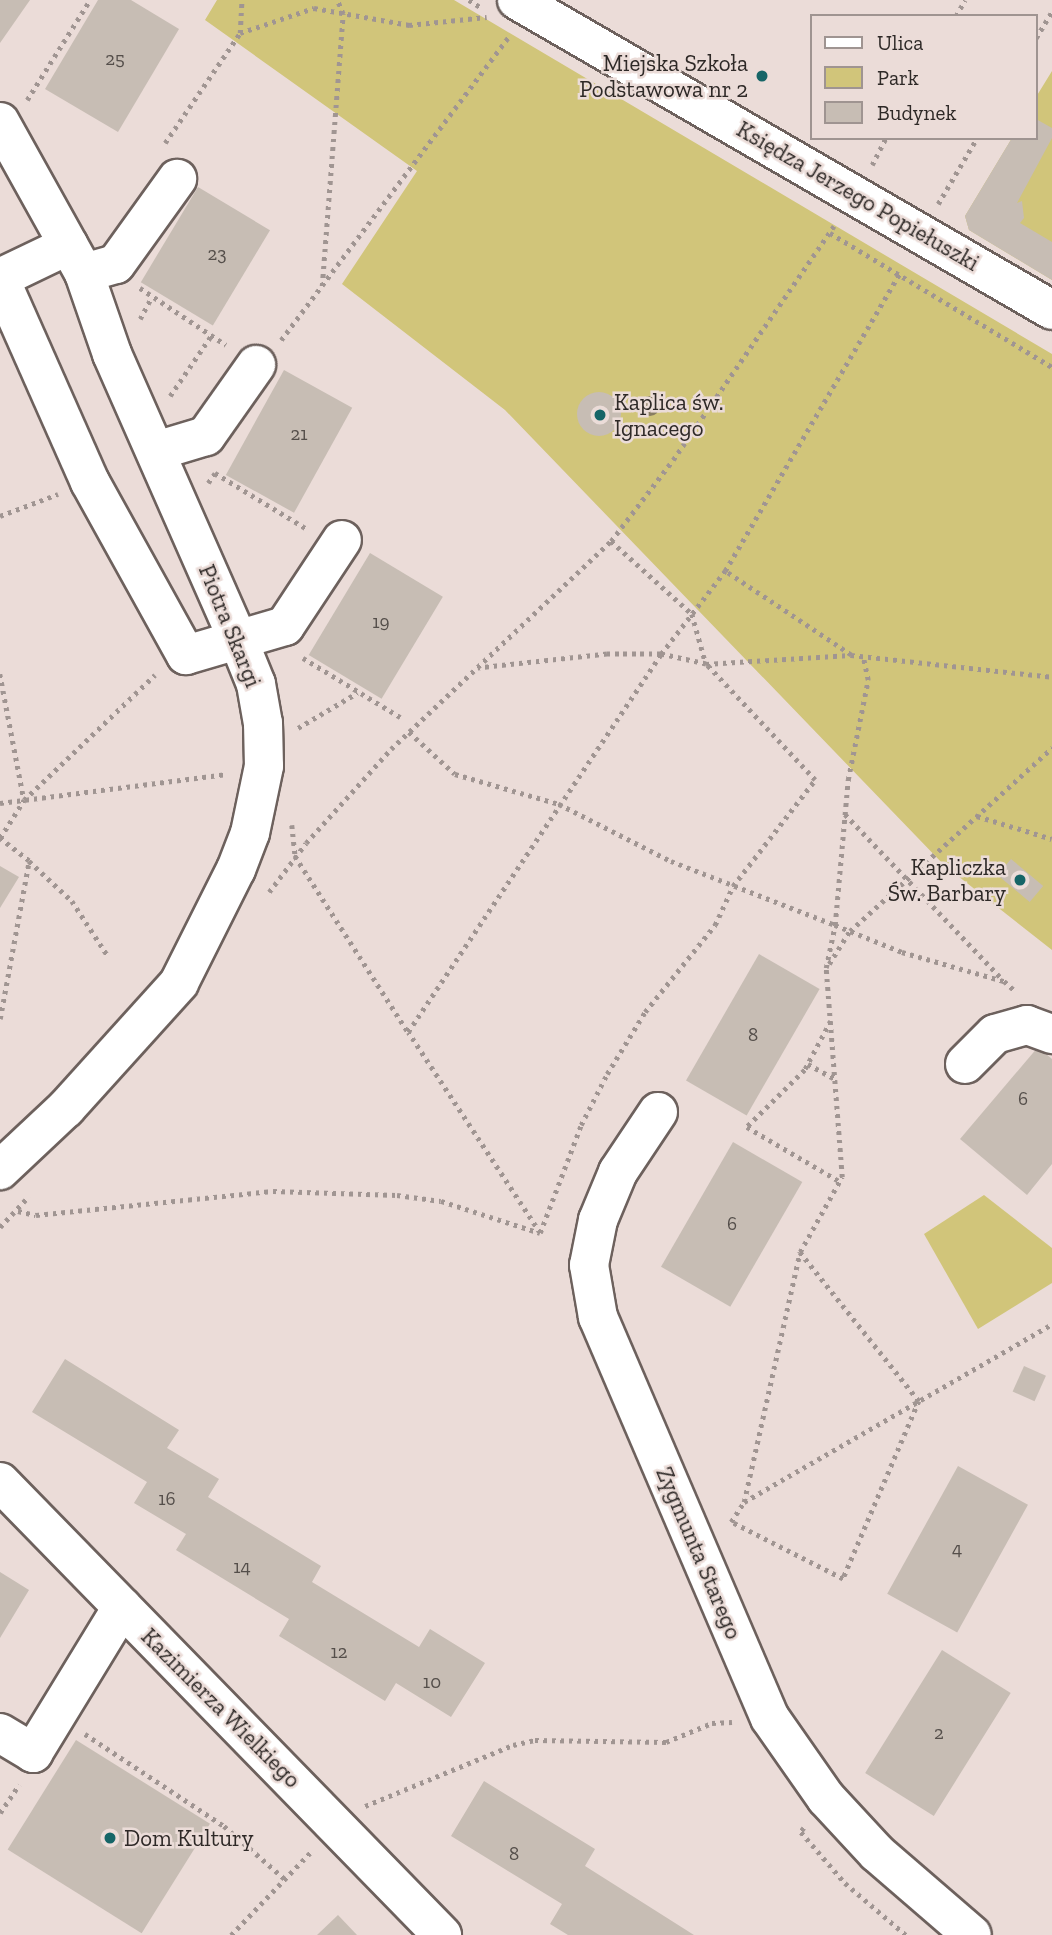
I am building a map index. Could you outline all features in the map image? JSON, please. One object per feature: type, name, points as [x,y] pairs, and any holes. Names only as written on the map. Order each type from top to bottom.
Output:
[{"type":"street","name":"Księdza Jerzego Popiełuszki","points":[[527,13],[924,232],[1052,310]]},
{"type":"street","name":"Piotra Skargi","points":[[10,116],[77,259],[112,354],[256,684],[263,723],[264,766],[250,833],[236,869],[179,983],[13,1164]]},
{"type":"street","points":[[169,164],[116,264],[77,259],[0,279],[90,482],[186,655],[239,642],[285,626],[340,544]]},
{"type":"street","points":[[156,451],[206,436],[257,365]]},
{"type":"street","points":[[965,1064],[995,1034],[1027,1025],[1052,1034]]},
{"type":"street","name":"Zygmunta Starego","points":[[658,1112],[618,1172],[598,1220],[589,1265],[598,1318],[770,1718],[843,1816],[877,1853],[972,1935]]},
{"type":"street","name":"Kazimierza Wielkiego","points":[[0,1482],[442,1935]]},
{"type":"street","points":[[0,1733],[33,1753],[122,1607]]},
{"type":"path","points":[[10,116],[90,0]]},
{"type":"path","points":[[169,164],[240,33],[242,0]]},
{"type":"path","points":[[322,287],[343,14],[337,0]]},
{"type":"path","points":[[240,33],[314,8],[409,25],[527,13]]},
{"type":"path","points":[[1038,35],[1052,11]]},
{"type":"path","points":[[135,284],[257,365],[322,287],[527,13]]},
{"type":"path","points":[[924,232],[975,140]]},
{"type":"path","points":[[262,902],[295,856],[410,732],[611,541],[673,460],[855,194]]},
{"type":"path","points":[[830,233],[1052,367]]},
{"type":"path","points":[[408,1032],[661,654],[725,570],[899,274]]},
{"type":"path","points":[[162,408],[211,336]]},
{"type":"path","points":[[202,493],[215,473],[340,544]]},
{"type":"path","points":[[540,1233],[581,1125],[607,1074],[645,1012],[715,925],[733,886],[815,780],[706,664],[692,614],[611,541]]},
{"type":"path","points":[[725,570],[851,654]]},
{"type":"path","points":[[285,626],[305,663],[400,717]]},
{"type":"path","points":[[478,668],[607,654],[661,654],[706,664],[851,654],[1052,677]]},
{"type":"path","points":[[108,956],[72,901],[0,838],[24,800],[150,678],[186,655]]},
{"type":"path","points":[[863,657],[868,680],[854,734],[835,925],[826,968],[836,1080],[839,1181],[800,1252],[744,1502],[731,1522],[843,1579],[919,1401]]},
{"type":"path","points":[[0,674],[24,800]]},
{"type":"path","points":[[289,734],[357,693]]},
{"type":"path","points":[[410,732],[455,775],[559,804],[671,861],[733,886],[902,952],[1004,981]]},
{"type":"path","points":[[826,968],[849,931],[1052,748]]},
{"type":"path","points":[[0,803],[264,766]]},
{"type":"path","points":[[845,814],[1023,998]]},
{"type":"path","points":[[977,816],[1052,839]]},
{"type":"path","points":[[295,856],[540,1233]]},
{"type":"path","points":[[0,1019],[29,861]]},
{"type":"path","points":[[831,1020],[808,1064],[747,1127],[839,1181]]},
{"type":"path","points":[[808,1064],[836,1080]]},
{"type":"path","points":[[13,1164],[18,1211]]},
{"type":"path","points":[[0,1227],[18,1211],[69,1212],[273,1191],[397,1195],[441,1201],[540,1233]]},
{"type":"path","points":[[800,1252],[919,1401]]},
{"type":"path","points":[[744,1502],[1052,1324]]},
{"type":"path","points":[[535,1741],[666,1742],[712,1723]]},
{"type":"path","points":[[76,1728],[224,1826],[285,1878]]},
{"type":"path","points":[[0,1813],[23,1780]]},
{"type":"green space","points":[[217,0],[454,0],[1052,354],[1052,950],[944,865],[505,410],[342,284],[417,171],[205,20]]},
{"type":"green space","points":[[1052,71],[1052,280],[969,230],[965,216],[1011,140],[1038,140],[1038,94]]},
{"type":"green space","points":[[984,1195],[1052,1248],[1052,1283],[978,1329],[924,1234]]},
{"type":"building","points":[[0,0],[30,0],[0,43]]},
{"type":"building","points":[[98,0],[131,0],[179,29],[118,132],[45,89]]},
{"type":"building","points":[[1038,120],[1052,128],[1052,138],[1017,203],[1022,201],[1024,218],[1020,223],[1052,242],[1052,280],[969,230],[965,216],[1011,140],[1038,140]]},
{"type":"building","points":[[198,187],[270,230],[213,325],[141,282]]},
{"type":"building","points":[[284,370],[352,408],[294,513],[226,475]]},
{"type":"building","name":"Kaplica św. Ignacego","points":[[599,392],[608,393],[615,398],[620,405],[620,423],[615,430],[608,435],[599,436],[590,435],[583,430],[578,423],[577,414],[578,405],[583,398],[590,393]]},
{"type":"building","points":[[370,553],[443,597],[382,699],[309,655]]},
{"type":"building","name":"Kapliczka Św. Barbary","points":[[1011,859],[1043,886],[1030,902],[998,875]]},
{"type":"building","points":[[0,866],[19,877],[0,908]]},
{"type":"building","points":[[759,954],[820,989],[747,1115],[686,1080]]},
{"type":"building","points":[[1038,1047],[1052,1059],[1052,1164],[1027,1195],[960,1139]]},
{"type":"building","points":[[733,1142],[802,1182],[730,1307],[661,1267]]},
{"type":"building","points":[[65,1359],[179,1430],[167,1448],[219,1479],[208,1497],[321,1566],[312,1582],[419,1647],[430,1629],[485,1663],[451,1717],[396,1683],[385,1701],[279,1636],[289,1619],[176,1550],[186,1534],[134,1503],[147,1482],[32,1412]]},
{"type":"building","points":[[1024,1366],[1046,1376],[1035,1401],[1013,1392]]},
{"type":"building","points":[[958,1466],[1028,1505],[957,1632],[887,1594]]},
{"type":"building","points":[[0,1572],[29,1590],[0,1638]]},
{"type":"building","points":[[942,1650],[1011,1693],[934,1816],[865,1773]]},
{"type":"building","name":"Dom Kultury","points":[[76,1740],[210,1824],[142,1933],[8,1849]]},
{"type":"building","points":[[484,1781],[595,1849],[585,1866],[694,1935],[568,1935],[550,1924],[562,1904],[451,1836]]},
{"type":"building","points":[[338,1915],[357,1935],[317,1935]]},
{"type":"place","name":"Miejska Szkoła Podstawowa nr 2","points":[[762,76]]},
{"type":"place","name":"Kaplica św. Ignacego","points":[[600,415]]},
{"type":"place","name":"Kapliczka Św. Barbary","points":[[1020,880]]},
{"type":"place","name":"Dom Kultury","points":[[110,1838]]}]
